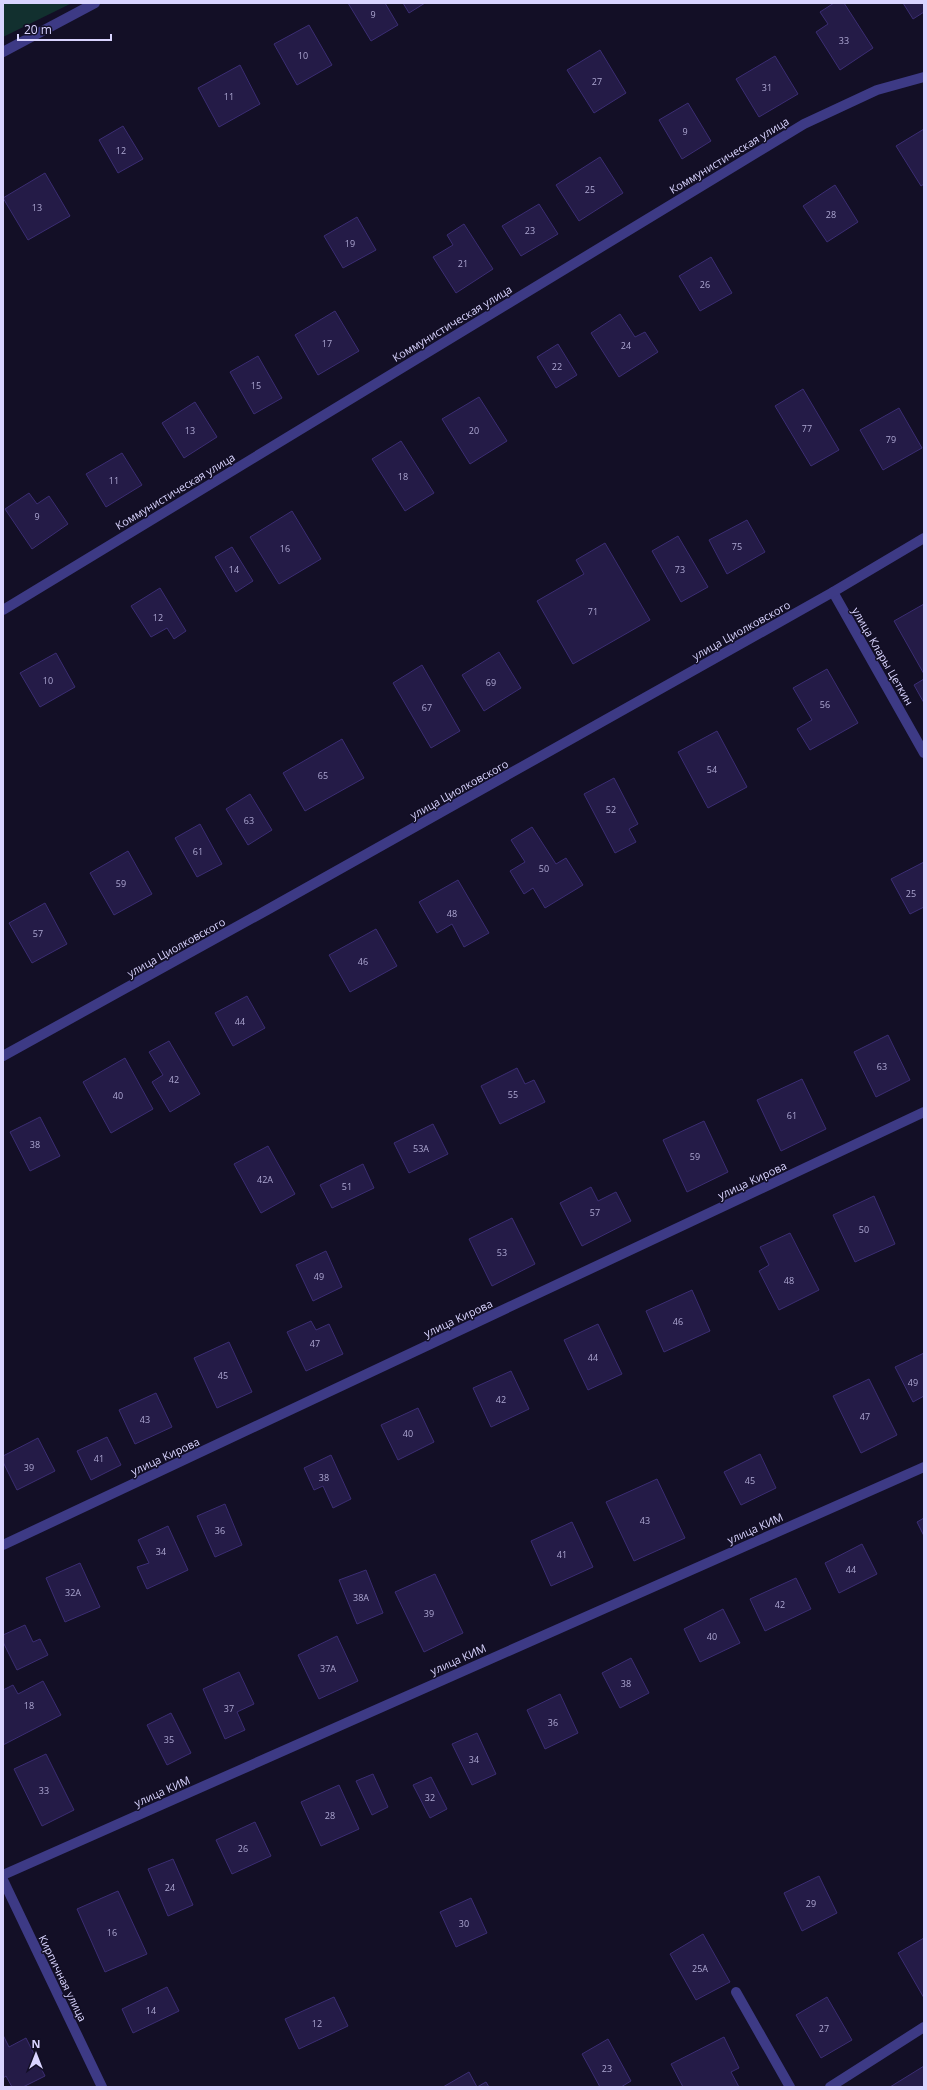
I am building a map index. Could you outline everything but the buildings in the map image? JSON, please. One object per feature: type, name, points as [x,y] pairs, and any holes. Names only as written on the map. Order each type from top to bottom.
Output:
[{"type":"street","points":[[3,52],[95,3]]},
{"type":"street","name":"Коммунистическая улица","points":[[3,610],[804,124],[877,90],[924,77]]},
{"type":"street","name":"улица Циолковского","points":[[3,1056],[267,910],[833,592],[924,538]]},
{"type":"street","name":"улица Клары Цеткин","points":[[833,592],[924,753]]},
{"type":"street","name":"улица Кирова","points":[[3,1545],[924,1112]]},
{"type":"street","name":"улица КИМ","points":[[3,1875],[924,1466]]},
{"type":"street","name":"Кирпичная улица","points":[[3,1880],[102,2087]]},
{"type":"street","points":[[736,1992],[790,2087]]},
{"type":"street","points":[[830,2087],[924,2027]]},
{"type":"green space","points":[[3,3],[72,3],[3,37]]}]
